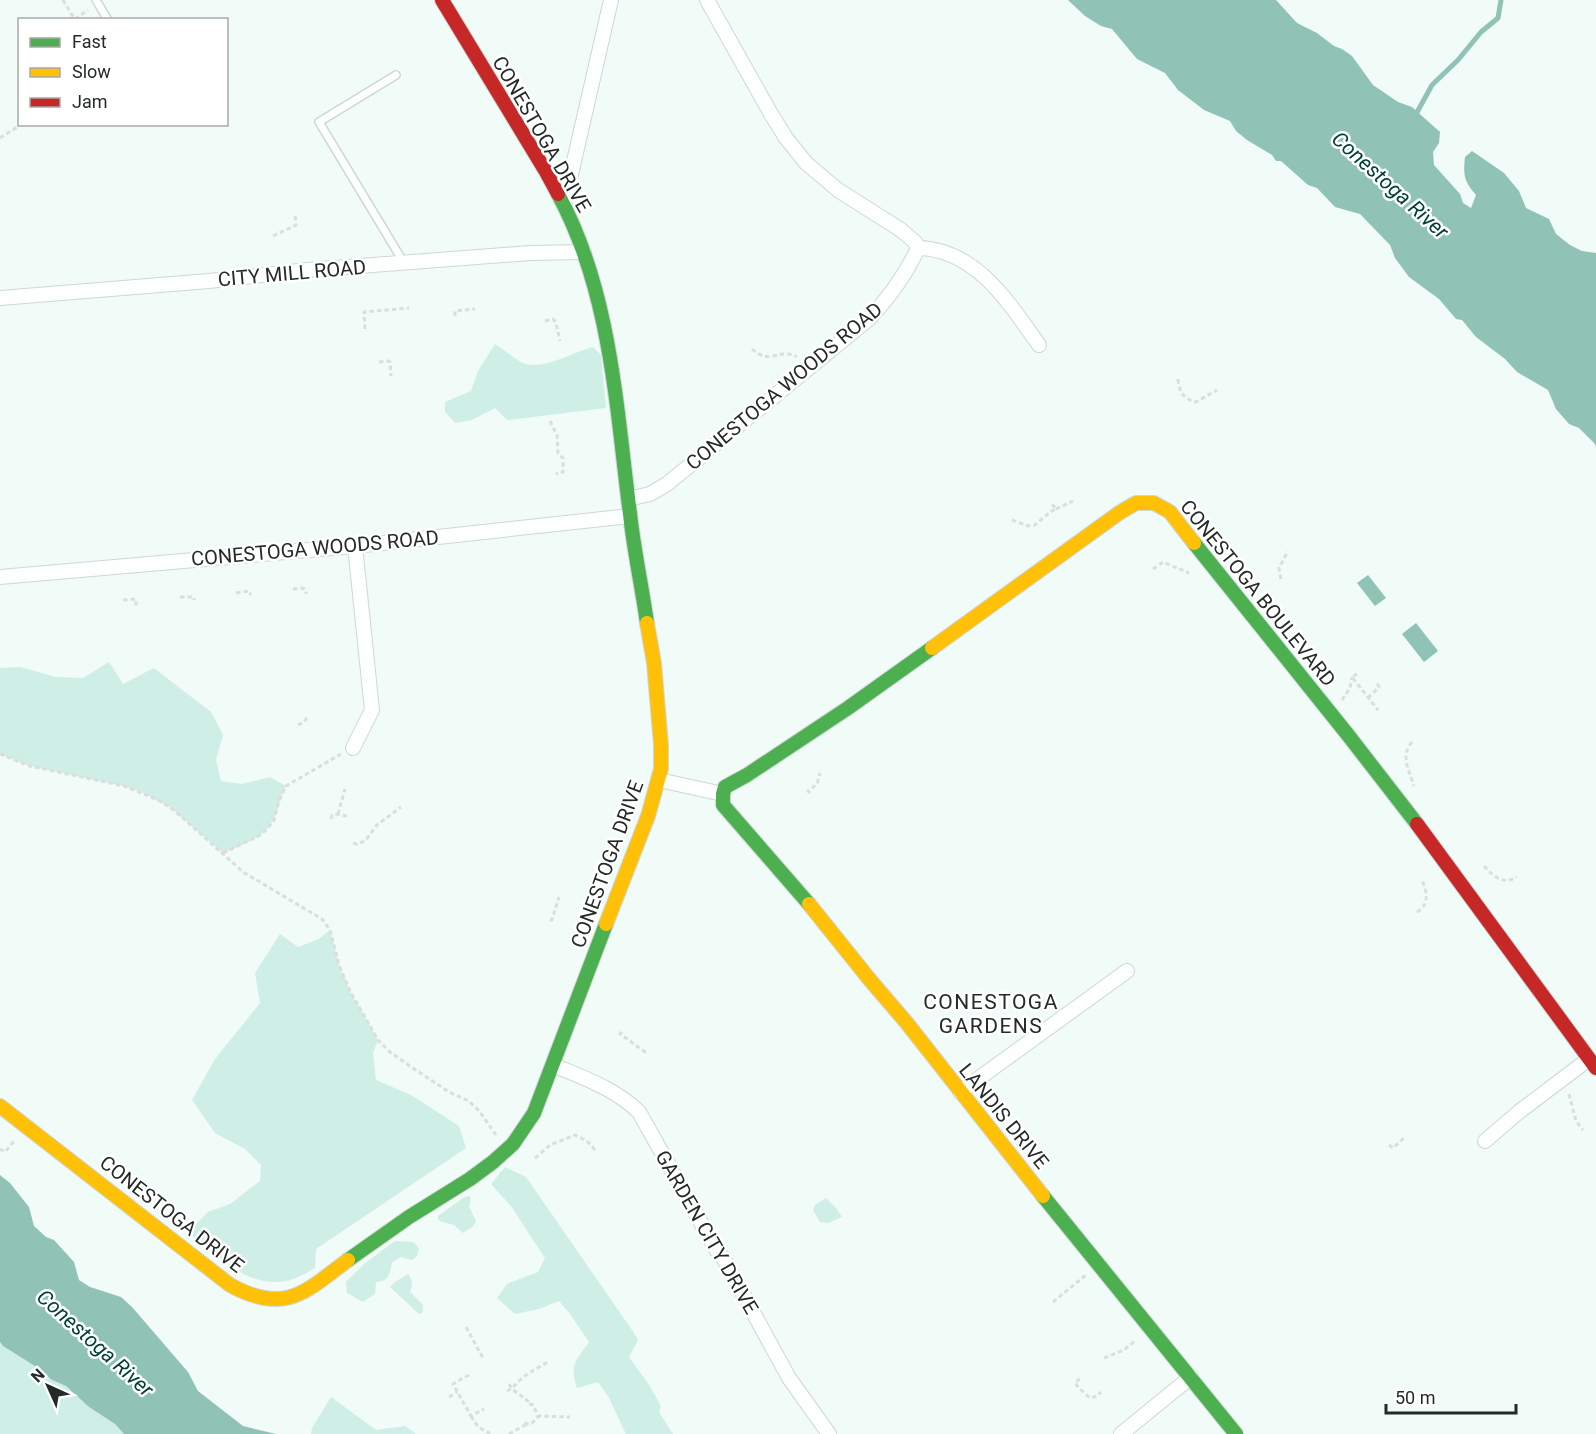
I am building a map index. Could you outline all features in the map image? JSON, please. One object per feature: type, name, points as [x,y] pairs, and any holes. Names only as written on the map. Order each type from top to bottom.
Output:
[{"type":"street","name":"CONESTOGA DRIVE","points":[[0,1106],[230,1285],[247,1295],[271,1300],[294,1296],[312,1286],[408,1218],[488,1167],[524,1131],[534,1113],[648,816],[659,780],[661,745],[654,663],[630,516],[609,348],[584,252],[564,205],[545,170],[442,0]]},
{"type":"street","points":[[564,205],[611,0]]},
{"type":"street","points":[[707,0],[771,114],[806,163],[838,190],[901,230],[915,242],[918,248],[945,252],[962,260],[982,274],[1008,302],[1039,345]]},
{"type":"street","name":"CONESTOGA WOODS ROAD","points":[[628,498],[650,495],[658,491],[870,318],[885,302],[908,270],[918,248]]},
{"type":"street","name":"CITY MILL ROAD","points":[[0,298],[404,262],[531,253],[584,252]]},
{"type":"street","name":"CONESTOGA BOULEVARD","points":[[723,794],[725,787],[848,708],[1119,513],[1136,503],[1154,503],[1170,512],[1329,711],[1413,819],[1593,1064]]},
{"type":"street","name":"CONESTOGA WOODS ROAD","points":[[0,577],[355,546],[630,516]]},
{"type":"street","points":[[353,748],[372,710],[355,546]]},
{"type":"street","points":[[659,780],[723,794]]},
{"type":"street","name":"LANDIS DRIVE","points":[[723,794],[723,805],[906,1022],[1236,1434]]},
{"type":"street","points":[[960,1092],[1127,971]]},
{"type":"street","points":[[1485,1141],[1560,1082],[1593,1064]]},
{"type":"street","name":"GARDEN CITY DRIVE","points":[[553,1065],[612,1090],[639,1112],[789,1377],[830,1434]]},
{"type":"street","points":[[1121,1434],[1191,1377]]},
{"type":"lane","points":[[97,2],[107,18]]},
{"type":"lane","points":[[396,75],[320,122],[404,262]]},
{"type":"path","points":[[63,0],[74,18]]},
{"type":"path","points":[[76,18],[97,2]]},
{"type":"path","points":[[0,138],[19,126]]},
{"type":"path","points":[[273,236],[296,225],[295,214]]},
{"type":"path","points":[[365,328],[364,312],[409,308]]},
{"type":"path","points":[[455,316],[455,311],[475,309]]},
{"type":"path","points":[[545,321],[553,319],[560,340]]},
{"type":"path","points":[[752,349],[758,355],[765,357],[793,354],[810,366]]},
{"type":"path","points":[[379,362],[390,362],[391,376]]},
{"type":"path","points":[[1178,379],[1179,391],[1189,400],[1196,402],[1217,390]]},
{"type":"path","points":[[550,421],[557,435],[558,453],[563,458],[563,472],[556,474]]},
{"type":"path","points":[[1012,520],[1028,526],[1035,525],[1050,512],[1073,501]]},
{"type":"path","points":[[1051,503],[1056,509]]},
{"type":"path","points":[[1281,579],[1279,567],[1288,551]]},
{"type":"path","points":[[1153,570],[1163,562],[1189,573]]},
{"type":"path","points":[[294,589],[303,588],[306,594]]},
{"type":"path","points":[[236,593],[249,591],[250,595]]},
{"type":"path","points":[[180,597],[191,596],[194,600]]},
{"type":"path","points":[[123,600],[136,599],[136,608]]},
{"type":"path","points":[[1329,711],[1341,702],[1350,688],[1352,677],[1357,674]]},
{"type":"path","points":[[1352,677],[1378,710]]},
{"type":"path","points":[[1368,698],[1378,690],[1377,683]]},
{"type":"path","points":[[298,725],[308,716]]},
{"type":"path","points":[[1412,742],[1405,755],[1414,786]]},
{"type":"path","points":[[223,853],[259,836],[268,828],[274,820],[286,786],[353,748]]},
{"type":"path","points":[[0,754],[30,766],[124,786],[141,792],[171,808],[243,872],[322,919],[330,930],[339,965],[350,991],[378,1040],[407,1064],[449,1092],[469,1101],[493,1130],[505,1152]]},
{"type":"path","points":[[810,793],[808,791],[817,784],[820,774]]},
{"type":"path","points":[[338,814],[345,789]]},
{"type":"path","points":[[353,843],[357,844],[365,840],[377,825],[387,820],[401,807]]},
{"type":"path","points":[[330,819],[333,815],[338,814],[350,817]]},
{"type":"path","points":[[1484,866],[1495,878],[1503,881],[1517,877]]},
{"type":"path","points":[[1417,912],[1427,902],[1422,880]]},
{"type":"path","points":[[550,920],[552,920],[559,897]]},
{"type":"path","points":[[622,1032],[620,1034],[648,1054]]},
{"type":"path","points":[[1560,1082],[1569,1092],[1576,1121],[1583,1130]]},
{"type":"path","points":[[535,1158],[550,1145],[575,1135],[593,1147],[595,1152]]},
{"type":"path","points":[[1389,1144],[1393,1148],[1405,1137]]},
{"type":"path","points":[[0,1149],[5,1152]]},
{"type":"path","points":[[1053,1302],[1099,1264]]},
{"type":"path","points":[[466,1327],[484,1360]]},
{"type":"path","points":[[1104,1358],[1124,1350],[1150,1328]]},
{"type":"path","points":[[507,1391],[548,1362]]},
{"type":"path","points":[[469,1375],[453,1383],[474,1423],[481,1430],[492,1434]]},
{"type":"path","points":[[1080,1379],[1075,1382],[1090,1398],[1101,1392]]},
{"type":"path","points":[[509,1384],[539,1416]]},
{"type":"path","points":[[449,1397],[457,1392]]},
{"type":"path","points":[[471,1416],[484,1409]]},
{"type":"path","points":[[539,1416],[570,1417]]},
{"type":"path","points":[[509,1434],[526,1423],[531,1424],[539,1416]]},
{"type":"shaded area","points":[[495,344],[520,362],[531,365],[549,363],[593,347],[601,355],[606,408],[507,420],[495,408],[472,420],[455,423],[445,412],[445,402],[471,391],[478,371]]},
{"type":"shaded area","points":[[109,662],[123,684],[154,668],[211,712],[223,735],[216,760],[221,781],[242,784],[270,777],[286,786],[274,818],[265,831],[252,840],[223,853],[171,808],[141,792],[124,786],[30,766],[0,754],[0,668],[20,667],[56,677],[83,678]]},
{"type":"shaded area","points":[[330,930],[339,965],[350,991],[378,1040],[373,1053],[376,1080],[411,1095],[459,1126],[466,1148],[316,1249],[315,1268],[290,1280],[275,1282],[261,1280],[234,1269],[188,1232],[208,1212],[230,1204],[260,1181],[261,1165],[245,1149],[215,1133],[192,1100],[215,1059],[260,1003],[255,973],[280,934],[298,947],[319,939]]},
{"type":"shaded area","points":[[505,1167],[526,1177],[632,1330],[638,1340],[629,1357],[661,1406],[659,1412],[673,1434],[626,1434],[608,1396],[598,1382],[577,1388],[575,1363],[589,1342],[559,1301],[539,1309],[515,1314],[497,1298],[507,1284],[538,1272],[545,1258],[511,1206],[491,1184]]},
{"type":"shaded area","points":[[468,1196],[471,1197],[469,1206],[476,1221],[471,1228],[463,1233],[454,1225],[438,1219],[438,1216]]},
{"type":"shaded area","points":[[826,1198],[842,1217],[828,1223],[820,1222],[813,1210],[815,1205]]},
{"type":"shaded area","points":[[395,1241],[414,1242],[419,1249],[417,1256],[412,1260],[401,1257],[392,1262],[388,1276],[376,1282],[375,1294],[363,1302],[347,1293],[346,1282],[364,1264]]},
{"type":"shaded area","points":[[408,1274],[412,1283],[410,1292],[423,1305],[423,1312],[419,1314],[390,1287]]},
{"type":"shaded area","points":[[0,1342],[52,1380],[66,1386],[89,1407],[115,1424],[124,1434],[0,1434]]},
{"type":"shaded area","points":[[331,1397],[376,1430],[405,1426],[416,1434],[311,1434],[312,1428]]},
{"type":"water","name":"Conestoga River","points":[[1068,0],[1276,0],[1297,23],[1352,56],[1373,85],[1398,102],[1412,107],[1440,132],[1439,143],[1433,152],[1434,165],[1460,194],[1463,203],[1471,208],[1476,195],[1464,174],[1465,157],[1472,151],[1504,173],[1519,191],[1526,208],[1549,219],[1556,234],[1570,245],[1582,251],[1596,253],[1596,448],[1595,444],[1579,428],[1569,424],[1556,409],[1548,390],[1517,372],[1505,359],[1476,337],[1462,320],[1456,319],[1439,299],[1409,277],[1395,258],[1390,245],[1360,214],[1335,207],[1317,188],[1308,185],[1281,161],[1276,161],[1272,155],[1236,131],[1230,121],[1204,110],[1178,90],[1165,73],[1137,59],[1112,29],[1101,26],[1085,16]]},
{"type":"water","points":[[1368,575],[1386,598],[1375,606],[1357,583]]},
{"type":"water","points":[[1416,623],[1438,651],[1424,662],[1402,634]]},
{"type":"water","name":"Conestoga River","points":[[0,1175],[10,1183],[29,1207],[34,1226],[46,1237],[54,1240],[74,1262],[79,1280],[90,1287],[121,1297],[132,1307],[188,1372],[198,1391],[243,1426],[276,1434],[124,1434],[115,1424],[89,1407],[66,1386],[52,1380],[38,1368],[3,1346],[0,1342]]},
{"type":"waterway","points":[[1415,116],[1432,85],[1458,60],[1481,32],[1498,18],[1501,0]]},
{"type":"traffic: fast","points":[[558,194],[576,231],[590,270],[609,350],[647,623]]},
{"type":"traffic: fast","points":[[1194,543],[1417,824]]},
{"type":"traffic: fast","points":[[809,904],[723,805],[725,787],[848,708],[932,648]]},
{"type":"traffic: fast","points":[[348,1260],[409,1217],[470,1179],[513,1144],[534,1113],[606,924]]},
{"type":"traffic: fast","points":[[1043,1196],[1236,1434]]},
{"type":"traffic: slow","points":[[932,648],[1136,503],[1154,503],[1170,512],[1194,543]]},
{"type":"traffic: slow","points":[[606,924],[648,816],[661,769],[654,663],[647,623]]},
{"type":"traffic: slow","points":[[809,904],[906,1022],[1043,1196]]},
{"type":"traffic: slow","points":[[0,1106],[230,1285],[249,1294],[280,1299],[293,1296],[319,1282],[348,1260]]},
{"type":"traffic: jam","points":[[442,0],[558,194]]},
{"type":"traffic: jam","points":[[1417,824],[1596,1068]]},
{"type":"district","name":"CONESTOGA GARDENS","points":[[991,1014]]}]
